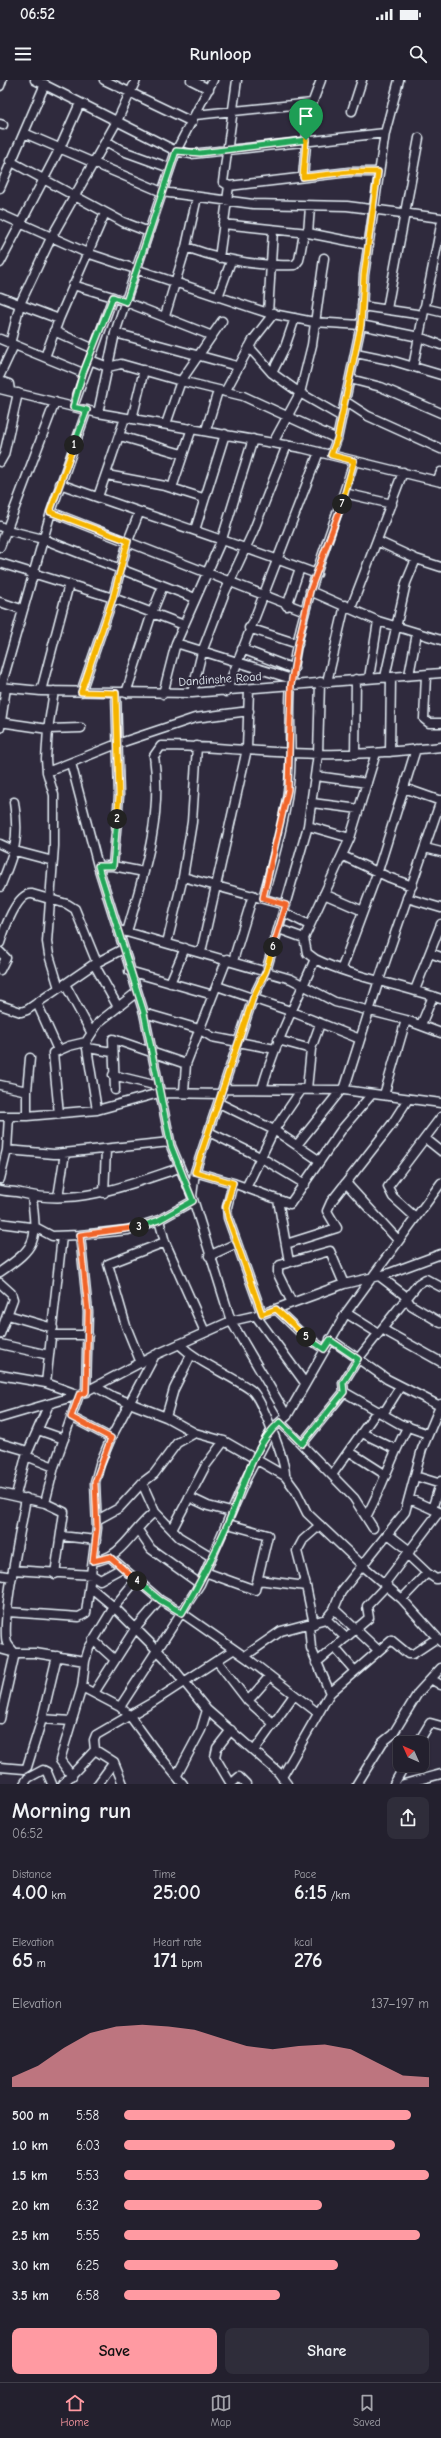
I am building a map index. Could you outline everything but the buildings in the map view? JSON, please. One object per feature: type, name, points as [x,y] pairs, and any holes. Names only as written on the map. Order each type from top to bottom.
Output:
[{"type":"street","points":[[0,86],[2,80]]},
{"type":"street","points":[[104,80],[129,92],[193,118],[232,111],[312,103]]},
{"type":"street","points":[[0,375],[12,344],[20,304],[51,238],[93,162],[106,142],[136,80]]},
{"type":"street","points":[[191,80],[209,89]]},
{"type":"street","points":[[98,413],[116,333],[170,168],[176,151],[213,80]]},
{"type":"street","points":[[237,80],[223,182],[229,186],[349,172],[378,172]]},
{"type":"street","points":[[303,177],[306,140],[312,103],[321,80]]},
{"type":"street","points":[[352,111],[362,80]]},
{"type":"street","points":[[331,455],[337,439],[356,353],[361,325],[378,172],[385,133],[399,80]]},
{"type":"street","points":[[0,188],[10,161],[24,133],[40,82],[176,151],[200,153],[228,148],[385,133]]},
{"type":"street","points":[[0,263],[60,148],[80,103]]},
{"type":"street","points":[[24,133],[162,192],[196,198],[227,201],[310,207],[373,209],[406,212],[441,218]]},
{"type":"street","points":[[387,309],[420,138]]},
{"type":"street","points":[[106,142],[123,151],[170,168]]},
{"type":"street","points":[[10,161],[75,194],[105,213],[149,232]]},
{"type":"street","points":[[219,258],[229,186]]},
{"type":"street","points":[[165,316],[186,247],[196,198]]},
{"type":"street","points":[[186,247],[219,258],[253,265],[296,264],[306,233],[310,207]]},
{"type":"street","points":[[45,357],[73,285],[105,213]]},
{"type":"street","points":[[0,214],[20,225],[87,254],[175,284],[271,313],[314,322],[361,325],[419,337],[441,345]]},
{"type":"street","points":[[223,224],[306,233],[369,245]]},
{"type":"street","points":[[413,367],[441,225]]},
{"type":"street","points":[[206,430],[221,391],[271,313],[273,230]]},
{"type":"street","points":[[273,443],[290,415],[300,393],[310,358],[324,258]]},
{"type":"street","points":[[218,297],[231,261]]},
{"type":"street","points":[[73,285],[113,297],[165,316],[210,335]]},
{"type":"street","points":[[0,297],[59,319]]},
{"type":"street","points":[[73,407],[83,373],[90,360],[113,297]]},
{"type":"street","points":[[362,306],[441,312]]},
{"type":"street","points":[[272,373],[285,347],[295,318]]},
{"type":"street","points":[[166,424],[181,381],[210,335],[222,321]]},
{"type":"street","points":[[54,331],[94,349]]},
{"type":"street","points":[[116,333],[196,357],[237,366]]},
{"type":"street","points":[[0,339],[83,373]]},
{"type":"street","points":[[249,347],[272,373],[300,393],[342,417]]},
{"type":"street","points":[[356,353],[441,375]]},
{"type":"street","points":[[90,360],[108,367],[121,364],[181,381],[243,396],[290,415],[337,439]]},
{"type":"street","points":[[98,497],[120,436],[129,419],[144,370]]},
{"type":"street","points":[[350,379],[381,387],[441,412]]},
{"type":"street","points":[[0,381],[9,384],[14,392],[4,455],[0,462]]},
{"type":"street","points":[[0,389],[98,413],[206,430],[287,445],[439,481],[441,472]]},
{"type":"street","points":[[345,401],[368,416],[441,449]]},
{"type":"street","points":[[0,547],[3,528],[55,402]]},
{"type":"street","points":[[81,728],[48,729],[0,724],[2,687],[21,609],[50,512],[87,410]]},
{"type":"street","points":[[172,488],[182,454],[192,428]]},
{"type":"street","points":[[195,530],[203,498],[225,434]]},
{"type":"street","points":[[120,436],[182,454]]},
{"type":"street","points":[[163,694],[176,643],[222,539],[253,439]]},
{"type":"street","points":[[192,693],[202,652],[229,582],[246,547],[287,445]]},
{"type":"street","points":[[226,692],[276,558],[319,452]]},
{"type":"street","points":[[263,898],[288,790],[291,682],[298,644],[310,591],[354,461]]},
{"type":"street","points":[[192,1199],[195,1172],[253,998],[266,971],[308,826],[316,776],[323,682],[348,607],[377,541],[403,472]]},
{"type":"street","points":[[107,475],[172,488],[203,498]]},
{"type":"street","points":[[60,484],[139,513],[246,547],[317,574]]},
{"type":"street","points":[[344,493],[392,504]]},
{"type":"street","points":[[50,512],[128,541],[287,606],[305,611]]},
{"type":"street","points":[[81,692],[113,598],[128,541],[139,513]]},
{"type":"street","points":[[3,528],[43,539],[195,598]]},
{"type":"street","points":[[377,541],[416,559],[441,567]]},
{"type":"street","points":[[390,752],[388,677],[396,627],[406,583],[416,559]]},
{"type":"street","points":[[0,563],[113,598],[184,625]]},
{"type":"street","points":[[287,606],[300,568]]},
{"type":"street","points":[[41,691],[69,584]]},
{"type":"street","points":[[126,693],[152,613],[163,586]]},
{"type":"street","points":[[310,591],[378,621],[441,640]]},
{"type":"street","points":[[0,602],[21,609]]},
{"type":"street","points":[[369,678],[378,621]]},
{"type":"street","points":[[249,628],[298,644]]},
{"type":"street","points":[[410,675],[417,633]]},
{"type":"street","points":[[176,643],[236,662],[291,682]]},
{"type":"street","points":[[242,649],[294,669]]},
{"type":"street","name":"Dandinshe Road","points":[[2,687],[41,691],[116,693],[163,694],[226,692],[291,682],[323,682],[441,673]]},
{"type":"street","points":[[426,675],[424,719],[429,723],[441,723]]},
{"type":"street","points":[[354,754],[356,679]]},
{"type":"street","points":[[201,952],[248,749],[249,689]]},
{"type":"street","points":[[54,691],[48,729],[47,772],[54,795],[53,861],[47,942],[49,955],[62,986],[90,1032]]},
{"type":"street","points":[[113,866],[119,796],[116,744],[116,693]]},
{"type":"street","points":[[47,772],[116,744],[195,718],[249,711]]},
{"type":"street","points":[[127,932],[151,845],[157,790],[154,752],[161,746],[197,746],[318,754],[376,753],[441,747]]},
{"type":"street","points":[[167,943],[182,877],[192,822],[197,746]]},
{"type":"street","points":[[342,968],[378,871],[416,749]]},
{"type":"street","points":[[376,753],[343,856],[304,938],[307,953],[331,967],[342,968],[437,998],[421,1026]]},
{"type":"street","points":[[71,763],[98,866],[129,971],[144,1013],[150,1052],[170,1142],[192,1199],[231,1321],[287,1416]]},
{"type":"street","points":[[316,776],[367,783]]},
{"type":"street","points":[[297,1145],[342,1090],[441,800],[404,788]]},
{"type":"street","points":[[0,887],[16,851],[17,818],[14,802]]},
{"type":"street","points":[[312,803],[359,809]]},
{"type":"street","points":[[308,826],[350,838]]},
{"type":"street","points":[[0,844],[16,851],[53,861]]},
{"type":"street","points":[[425,848],[441,852]]},
{"type":"street","points":[[343,856],[378,871],[388,877],[412,886]]},
{"type":"street","points":[[98,866],[113,866],[144,872]]},
{"type":"street","points":[[182,877],[263,898],[285,908],[309,925]]},
{"type":"street","points":[[1,937],[20,897],[32,894],[49,901],[67,904],[75,909],[96,964],[118,1007]]},
{"type":"street","points":[[324,894],[363,911]]},
{"type":"street","points":[[184,1092],[186,1064],[213,995],[230,960],[253,895]]},
{"type":"street","points":[[408,898],[441,908]]},
{"type":"street","points":[[415,990],[441,924]]},
{"type":"street","points":[[278,929],[304,938]]},
{"type":"street","points":[[117,930],[266,971],[304,985],[328,999],[406,1020],[441,1033]]},
{"type":"street","points":[[170,983],[184,948]]},
{"type":"street","points":[[0,1005],[21,1012],[96,964],[123,949]]},
{"type":"street","points":[[0,952],[6,958],[0,970]]},
{"type":"street","points":[[430,953],[441,957]]},
{"type":"street","points":[[262,1089],[274,1049],[315,959]]},
{"type":"street","points":[[129,971],[213,995]]},
{"type":"street","points":[[217,986],[290,1011],[360,1039]]},
{"type":"street","points":[[97,1110],[87,1045],[90,1032],[99,1022],[137,992]]},
{"type":"street","points":[[37,1003],[58,1050]]},
{"type":"street","points":[[144,1013],[199,1029],[212,1037],[274,1049]]},
{"type":"street","points":[[384,1095],[406,1020]]},
{"type":"street","points":[[246,1188],[274,1130],[305,1089],[311,1049],[320,1024]]},
{"type":"street","points":[[115,1090],[112,1052],[114,1039],[186,1064]]},
{"type":"street","points":[[278,1040],[311,1049]]},
{"type":"street","points":[[59,1114],[52,1057],[58,1050],[87,1045],[112,1052]]},
{"type":"street","points":[[27,1116],[27,1091],[30,1058]]},
{"type":"street","points":[[113,1075],[158,1089],[184,1092],[262,1089],[342,1090],[441,1103]]},
{"type":"street","points":[[0,1085],[27,1091]]},
{"type":"street","points":[[0,1179],[7,1150],[4,1116],[59,1114],[97,1110],[158,1089]]},
{"type":"street","points":[[195,1172],[233,1183],[290,1204],[342,1129],[372,1094]]},
{"type":"street","points":[[286,1244],[337,1228],[327,1211],[346,1183],[392,1124],[408,1099]]},
{"type":"street","points":[[219,1103],[274,1130],[320,1161]]},
{"type":"street","points":[[415,1217],[393,1197],[388,1187],[426,1139],[441,1117]]},
{"type":"street","points":[[209,1132],[260,1157],[305,1184]]},
{"type":"street","points":[[426,1139],[441,1151]]},
{"type":"street","points":[[7,1150],[32,1154],[65,1153],[106,1150],[170,1142]]},
{"type":"street","points":[[104,1193],[106,1150]]},
{"type":"street","points":[[58,1197],[65,1153]]},
{"type":"street","points":[[0,1190],[20,1192],[32,1197],[58,1197],[104,1193],[179,1168]]},
{"type":"street","points":[[233,1183],[226,1207],[228,1218],[259,1315],[304,1383]]},
{"type":"street","points":[[346,1183],[398,1240]]},
{"type":"street","points":[[120,1707],[200,1584],[228,1524],[231,1512],[255,1459],[272,1429],[287,1416],[304,1383],[346,1313],[441,1183]]},
{"type":"street","points":[[0,1272],[25,1254],[31,1246],[35,1228],[32,1197]]},
{"type":"street","points":[[0,1223],[35,1228],[52,1236],[80,1235],[128,1230],[159,1220],[192,1199]]},
{"type":"street","points":[[278,1200],[289,1262]]},
{"type":"street","points":[[159,1220],[165,1242],[205,1332]]},
{"type":"street","points":[[45,1503],[54,1467],[71,1417],[82,1393],[88,1335],[87,1304],[80,1235]]},
{"type":"street","points":[[46,1383],[62,1236]]},
{"type":"street","points":[[141,1363],[126,1326],[108,1264],[165,1242]]},
{"type":"street","points":[[209,1256],[237,1243]]},
{"type":"street","points":[[292,1303],[277,1270],[280,1265],[330,1251],[344,1284]]},
{"type":"street","points":[[0,1418],[82,1393],[155,1355],[231,1321],[259,1315],[344,1284],[387,1274],[441,1254]]},
{"type":"street","points":[[374,1276],[403,1294],[411,1305],[441,1323]]},
{"type":"street","points":[[302,1444],[344,1392],[343,1383],[358,1359],[406,1298],[422,1280],[426,1279],[441,1287]]},
{"type":"street","points":[[0,1283],[11,1293],[13,1299],[1,1331]]},
{"type":"street","points":[[276,1309],[301,1333],[324,1349]]},
{"type":"street","points":[[346,1313],[441,1362]]},
{"type":"street","points":[[8,1315],[52,1331],[88,1335]]},
{"type":"street","points":[[245,1656],[281,1631],[326,1619],[334,1609],[341,1592],[402,1518],[410,1499],[415,1476],[428,1434],[441,1405],[400,1387],[330,1340]]},
{"type":"street","points":[[0,1344],[49,1354]]},
{"type":"street","points":[[179,1344],[192,1356],[255,1393],[272,1429],[283,1464],[285,1476]]},
{"type":"street","points":[[8,1612],[82,1617],[86,1613],[96,1540],[97,1520],[95,1482],[111,1438],[155,1355]]},
{"type":"street","points":[[166,1417],[174,1389],[192,1356]]},
{"type":"street","points":[[0,1375],[46,1383],[82,1393]]},
{"type":"street","points":[[90,1587],[114,1607],[135,1628],[185,1681],[207,1710],[231,1730],[285,1781],[318,1713],[330,1693],[354,1670],[391,1640],[408,1654],[413,1654],[439,1640],[402,1599],[363,1566],[307,1513],[296,1491],[285,1476],[224,1442],[194,1433],[166,1417],[114,1397],[96,1387]]},
{"type":"street","points":[[376,1411],[385,1410],[389,1406],[400,1387]]},
{"type":"street","points":[[344,1392],[376,1411],[428,1434]]},
{"type":"street","points":[[16,1495],[27,1454],[49,1404]]},
{"type":"street","points":[[332,1475],[350,1452],[376,1411]]},
{"type":"street","points":[[71,1417],[111,1438]]},
{"type":"street","points":[[280,1422],[332,1475],[367,1515],[373,1528]]},
{"type":"street","points":[[367,1515],[386,1475],[395,1450],[408,1426]]},
{"type":"street","points":[[38,1430],[64,1439]]},
{"type":"street","points":[[97,1520],[119,1508],[142,1483],[154,1474],[177,1443],[194,1433]]},
{"type":"street","points":[[362,1433],[395,1450]]},
{"type":"street","points":[[173,1528],[206,1465],[224,1442]]},
{"type":"street","points":[[0,1443],[54,1467]]},
{"type":"street","points":[[350,1452],[386,1475]]},
{"type":"street","points":[[316,1663],[370,1616],[367,1606],[386,1584],[438,1511],[441,1483],[415,1476]]},
{"type":"street","points":[[142,1483],[155,1512],[173,1528],[179,1537],[212,1557]]},
{"type":"street","points":[[0,1493],[16,1495],[45,1503],[64,1512],[55,1574]]},
{"type":"street","points":[[189,1497],[200,1503],[231,1512]]},
{"type":"street","points":[[15,1653],[7,1643],[8,1598],[26,1498]]},
{"type":"street","points":[[410,1499],[438,1511]]},
{"type":"street","points":[[93,1561],[110,1557],[138,1530],[143,1520],[155,1512]]},
{"type":"street","points":[[205,1572],[255,1590],[268,1535],[228,1524]]},
{"type":"street","points":[[320,1525],[303,1540],[297,1551],[306,1586],[311,1624],[311,1648],[316,1663],[330,1693]]},
{"type":"street","points":[[138,1530],[151,1549],[200,1584]]},
{"type":"street","points":[[388,1534],[409,1552],[427,1573],[436,1579],[441,1578]]},
{"type":"street","points":[[61,1536],[96,1540]]},
{"type":"street","points":[[110,1557],[160,1600],[182,1613],[233,1650],[245,1656],[318,1713]]},
{"type":"street","points":[[0,1575],[92,1575],[100,1580],[122,1568]]},
{"type":"street","points":[[402,1599],[427,1573]]},
{"type":"street","points":[[72,1776],[60,1762],[82,1687],[85,1661],[93,1640],[114,1607],[136,1580]]},
{"type":"street","points":[[258,1580],[306,1586]]},
{"type":"street","points":[[94,1693],[114,1659],[135,1628],[160,1600]]},
{"type":"street","points":[[334,1609],[378,1650]]},
{"type":"street","points":[[326,1619],[346,1638]]},
{"type":"street","points":[[93,1640],[114,1659]]},
{"type":"street","points":[[335,1648],[354,1670]]},
{"type":"street","points":[[0,1649],[15,1653],[35,1652],[85,1661]]},
{"type":"street","points":[[63,1784],[95,1750],[94,1740],[96,1735],[218,1662],[233,1650]]},
{"type":"street","points":[[0,1719],[15,1653]]},
{"type":"street","points":[[0,1767],[24,1769],[28,1767],[42,1719],[56,1656]]},
{"type":"street","points":[[218,1662],[248,1701],[274,1724]]},
{"type":"street","points":[[357,1784],[382,1742],[393,1734],[418,1693],[441,1668]]},
{"type":"street","points":[[248,1701],[270,1676]]},
{"type":"street","points":[[431,1679],[441,1685]]},
{"type":"street","points":[[82,1687],[120,1707],[130,1716],[180,1781],[201,1730],[207,1710]]},
{"type":"street","points":[[254,1751],[294,1695]]},
{"type":"street","points":[[42,1719],[71,1721]]},
{"type":"street","points":[[422,1736],[430,1723],[441,1726]]},
{"type":"street","points":[[231,1730],[217,1748],[215,1757],[231,1784],[239,1777],[246,1784]]},
{"type":"street","points":[[95,1750],[114,1762],[123,1784]]},
{"type":"street","points":[[98,1784],[114,1762]]},
{"type":"street","points":[[24,1784],[28,1778],[42,1770],[47,1772],[52,1784]]},
{"type":"street","points":[[394,1784],[401,1772]]},
{"type":"street","points":[[404,1784],[437,1775]]},
{"type":"route","points":[[306,140],[303,177],[349,172],[378,172],[364,275],[361,325],[337,439],[331,455],[354,461],[342,504],[310,591],[298,644],[291,685],[290,773],[288,790],[263,898],[286,905],[266,971],[253,998],[195,1172],[233,1183],[226,1207],[228,1218],[262,1314],[276,1309],[301,1333],[324,1349],[330,1340],[358,1359],[343,1383],[342,1387],[344,1392],[302,1444],[280,1422],[272,1429],[246,1479],[231,1512],[228,1524],[200,1584],[182,1613],[160,1600],[144,1588],[110,1557],[99,1561],[93,1561],[97,1528],[95,1482],[100,1464],[111,1438],[71,1417],[79,1395],[86,1392],[88,1312],[80,1235],[128,1230],[159,1220],[193,1201],[171,1146],[150,1052],[144,1013],[129,971],[98,866],[113,866],[119,796],[116,744],[116,693],[81,692],[95,646],[113,598],[128,541],[113,537],[89,526],[50,512],[87,410],[73,407],[83,373],[90,360],[113,297],[126,302],[176,151],[191,154],[228,148],[306,140]]}]
